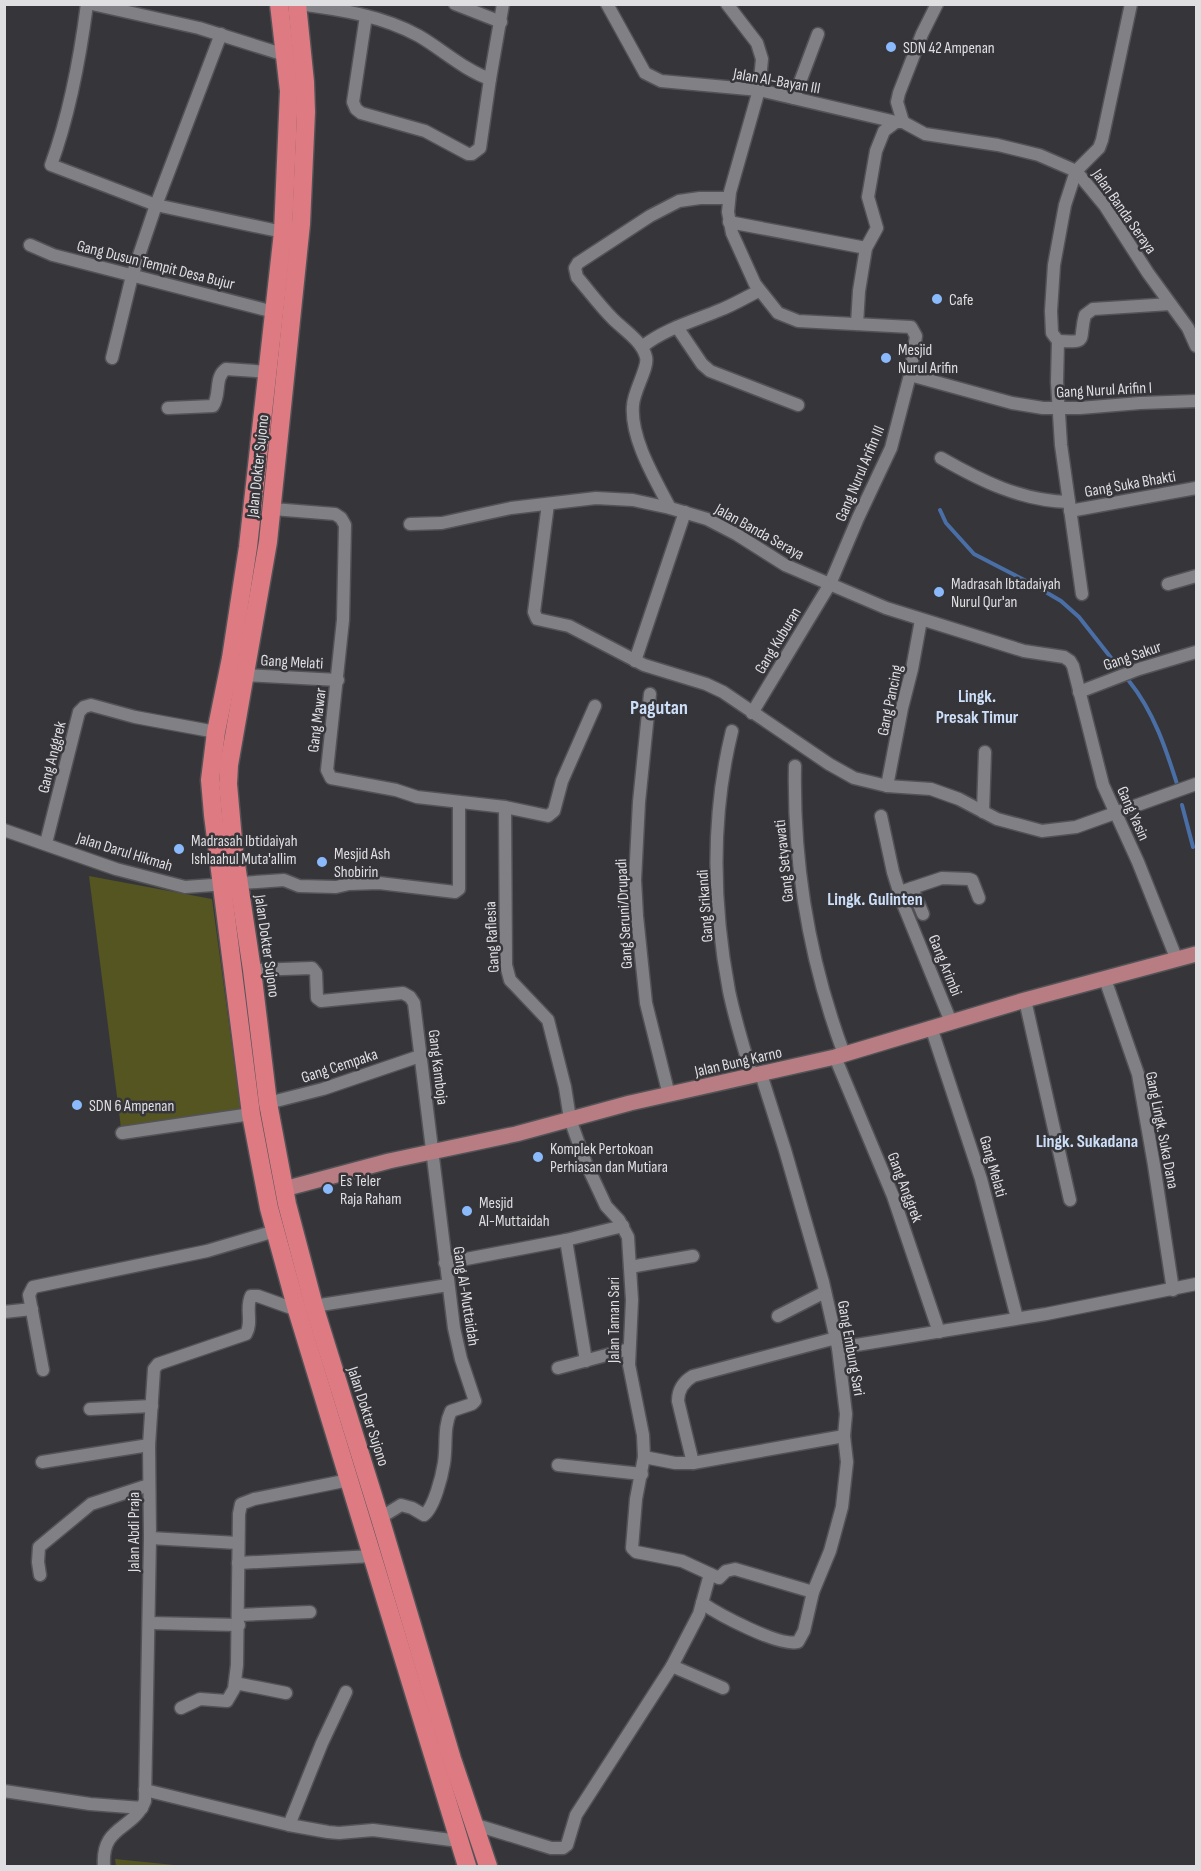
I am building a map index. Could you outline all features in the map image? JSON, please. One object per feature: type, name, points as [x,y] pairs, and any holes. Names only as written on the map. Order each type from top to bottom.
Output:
[{"type":"highway","points":[[279,4],[289,92],[289,120],[283,232],[269,372],[275,398],[246,558],[231,658],[216,732],[210,780],[231,883],[251,1114],[262,1177],[274,1231],[305,1308]]},
{"type":"highway","name":"Jalan Dokter Sujono","points":[[298,4],[305,82],[302,224],[275,398],[273,509],[262,584],[234,733],[228,784],[231,883],[252,970],[268,1103],[305,1308],[343,1429],[380,1518],[409,1619],[488,1866]]},
{"type":"highway","points":[[262,1177],[284,1189],[268,1208]]},
{"type":"highway","points":[[343,1429],[349,1480],[468,1866]]},
{"type":"main road","name":"Jalan Bung Karno","points":[[284,1189],[839,1055],[1025,1000],[1197,954]]},
{"type":"street","points":[[283,232],[156,205],[51,165],[62,136],[90,4],[221,34],[285,55]]},
{"type":"street","points":[[298,4],[366,16],[420,37],[473,73],[490,80]]},
{"type":"street","points":[[455,4],[501,22]]},
{"type":"street","points":[[366,16],[353,102],[356,109],[361,113],[425,131],[472,154],[477,152],[480,146],[503,4]]},
{"type":"street","name":"Jalan Al-Bayan III","points":[[607,4],[645,73],[662,81],[759,90],[899,122]]},
{"type":"street","points":[[727,4],[759,48],[763,64],[759,90],[729,198],[729,222],[738,251],[759,291],[778,313],[798,321],[857,324],[859,291],[866,248],[877,228],[868,197],[876,151],[884,131],[899,122],[897,102],[899,93],[922,34],[937,4]]},
{"type":"street","points":[[1082,594],[1058,409],[1058,341],[1052,331],[1054,265],[1065,205],[1076,171],[1099,148],[1102,140],[1131,4]]},
{"type":"street","points":[[112,358],[132,276],[156,205],[221,34]]},
{"type":"street","points":[[794,98],[818,34]]},
{"type":"street","name":"Jalan Banda Seraya","points":[[899,122],[925,134],[998,145],[1039,155],[1076,171],[1105,207],[1170,304],[1192,325],[1197,346]]},
{"type":"street","points":[[670,508],[647,462],[633,421],[635,392],[646,368],[647,358],[642,347],[612,318],[577,277],[576,265],[650,216],[680,201],[729,198]]},
{"type":"street","points":[[729,222],[866,248]]},
{"type":"street","name":"Gang Dusun Tempit Desa Bujur","points":[[30,245],[53,255],[274,312]]},
{"type":"street","points":[[642,347],[677,327],[723,309],[759,291]]},
{"type":"street","points":[[1058,341],[1076,342],[1080,340],[1083,335],[1085,315],[1093,309],[1170,304]]},
{"type":"street","name":"Gang Nurul Arifin III","points":[[830,584],[891,448],[910,375],[916,336],[911,327],[857,324]]},
{"type":"street","points":[[677,327],[702,364],[710,371],[798,405]]},
{"type":"street","points":[[168,408],[213,406],[216,402],[219,375],[228,368],[269,372]]},
{"type":"street","name":"Gang Nurul Arifin I","points":[[910,375],[1012,403],[1058,409],[1197,401]]},
{"type":"street","name":"Gang Suka Bhakti","points":[[941,458],[1001,489],[1069,506],[1197,488]]},
{"type":"street","name":"Jalan Banda Seraya","points":[[410,524],[442,523],[512,508],[596,498],[633,500],[670,508],[717,524],[785,565],[886,608],[1024,651],[1064,657],[1070,661],[1075,674]]},
{"type":"street","points":[[548,504],[535,616],[539,620],[568,626],[634,661],[723,692],[842,771],[860,780],[887,786],[931,789],[959,799],[997,819],[1042,831],[1076,827],[1197,784]]},
{"type":"street","name":"Gang Mawar","points":[[273,509],[335,514],[344,523],[343,620],[327,768],[334,779],[396,790],[417,797],[505,807],[546,816],[554,811],[562,781],[595,706]]},
{"type":"street","points":[[634,661],[685,512]]},
{"type":"street","points":[[1168,584],[1197,576]]},
{"type":"street","name":"Gang Kuburan","points":[[752,713],[830,584]]},
{"type":"street","name":"Gang Pancing","points":[[887,786],[921,620]]},
{"type":"street","name":"Gang Sakur","points":[[1079,692],[1139,669],[1197,652]]},
{"type":"street","name":"Gang Yasin","points":[[1075,674],[1103,785],[1140,867],[1177,960]]},
{"type":"street","name":"Gang Melati","points":[[244,675],[338,680]]},
{"type":"street","name":"Gang Seruni/Drupadi","points":[[650,694],[639,802],[635,880],[646,1003],[669,1095]]},
{"type":"street","name":"Gang Anggrek","points":[[46,843],[79,712],[82,708],[91,705],[135,717],[216,732]]},
{"type":"street","name":"Gang Srikandi","points":[[732,731],[719,797],[716,841],[718,879],[729,990],[756,1075]]},
{"type":"street","points":[[983,812],[985,752]]},
{"type":"street","name":"Gang Setyawati","points":[[795,766],[794,819],[799,875],[812,947],[839,1055]]},
{"type":"street","name":"Jalan Darul Hikmah","points":[[4,830],[116,868],[185,887],[284,880],[299,886],[336,887],[379,883],[458,891],[459,802]]},
{"type":"street","name":"Gang Raflesia","points":[[505,807],[506,965],[510,980],[548,1020],[566,1087],[570,1119]]},
{"type":"street","name":"Gang Arimbi","points":[[881,816],[893,872],[906,890],[908,916],[951,1022]]},
{"type":"street","points":[[923,914],[906,890],[942,878],[969,879],[972,880],[979,898]]},
{"type":"street","name":"Gang Kamboja","points":[[252,970],[313,968],[316,973],[317,998],[321,1001],[403,993],[410,997],[414,1003],[431,1152]]},
{"type":"street","name":"Gang Lingk. Suka Dana","points":[[1105,979],[1137,1074],[1154,1165],[1173,1290]]},
{"type":"street","points":[[1025,1000],[1070,1200]]},
{"type":"street","name":"Gang Melati","points":[[931,1028],[981,1179],[1017,1318]]},
{"type":"street","name":"Gang Anggrek","points":[[839,1055],[893,1196],[939,1332]]},
{"type":"street","name":"Gang Cempaka","points":[[268,1103],[322,1089],[420,1056]]},
{"type":"street","name":"Gang Embung Sari","points":[[702,1603],[752,1630],[790,1643],[798,1642],[804,1631],[813,1592],[830,1551],[842,1507],[847,1462],[844,1436],[844,1391],[837,1343],[818,1296],[789,1161],[756,1075]]},
{"type":"street","points":[[122,1133],[251,1114]]},
{"type":"street","name":"Jalan Taman Sari","points":[[570,1119],[598,1191],[606,1206],[623,1226],[629,1242],[632,1300],[630,1377],[643,1435],[644,1457],[636,1499],[632,1547],[635,1551],[682,1561],[710,1574]]},
{"type":"street","name":"Gang Al-Muttaidah","points":[[380,1518],[401,1505],[423,1515],[428,1512],[444,1462],[446,1421],[451,1411],[474,1402],[457,1344],[431,1152]]},
{"type":"street","points":[[445,1263],[566,1240],[623,1226]]},
{"type":"street","points":[[43,1370],[29,1295],[33,1287],[207,1251],[274,1231]]},
{"type":"street","points":[[566,1240],[586,1361]]},
{"type":"street","points":[[630,1268],[693,1256]]},
{"type":"street","points":[[693,1463],[678,1401],[685,1381],[693,1376],[837,1343],[939,1332],[1046,1314],[1197,1284]]},
{"type":"street","points":[[305,1308],[448,1286]]},
{"type":"street","name":"Jalan Abdi Praja","points":[[142,1808],[145,1801],[150,1538],[149,1445],[154,1370],[158,1364],[246,1334],[249,1328],[248,1303],[251,1296],[305,1308]]},
{"type":"street","points":[[778,1316],[818,1296]]},
{"type":"street","points":[[4,1312],[32,1309]]},
{"type":"street","points":[[558,1368],[629,1349]]},
{"type":"street","points":[[90,1409],[152,1406]]},
{"type":"street","points":[[644,1457],[675,1463],[693,1463],[844,1436]]},
{"type":"street","points":[[42,1462],[149,1445]]},
{"type":"street","points":[[558,1465],[642,1474]]},
{"type":"street","points":[[181,1708],[200,1699],[227,1701],[235,1683],[239,1620],[238,1543],[241,1504],[246,1501],[349,1480]]},
{"type":"street","points":[[40,1575],[39,1547],[73,1518],[92,1504],[149,1485]]},
{"type":"street","points":[[150,1538],[238,1543]]},
{"type":"street","points":[[238,1563],[372,1556]]},
{"type":"street","points":[[473,1824],[551,1848],[563,1848],[567,1845],[576,1815],[672,1666],[699,1614],[710,1574],[720,1578],[726,1571],[735,1569],[813,1592]]},
{"type":"street","points":[[148,1623],[239,1620],[310,1612]]},
{"type":"street","points":[[672,1666],[723,1688]]},
{"type":"street","points":[[235,1683],[286,1693]]},
{"type":"street","points":[[289,1825],[322,1743],[346,1692]]},
{"type":"street","points":[[145,1790],[289,1825],[339,1833],[373,1830],[459,1841]]},
{"type":"street","points":[[4,1791],[90,1804],[142,1808]]},
{"type":"street","points":[[104,1866],[103,1852],[107,1843],[120,1827],[142,1808]]},
{"type":"shaded area","points":[[89,876],[212,899],[241,1112],[121,1128]]},
{"type":"shaded area","points":[[115,1859],[184,1866],[116,1866]]},
{"type":"waterway","points":[[940,510],[946,523],[974,554],[1061,601],[1079,617],[1123,673]]},
{"type":"waterway","points":[[1129,681],[1146,705],[1164,745],[1178,787]]},
{"type":"waterway","points":[[1182,805],[1193,847]]},
{"type":"place","name":"SDN 42 Ampenan","points":[[891,47]]},
{"type":"place","name":"Cafe","points":[[937,299]]},
{"type":"place","name":"Mesjid Nurul Arifin","points":[[886,358]]},
{"type":"place","name":"Madrasah Ibtadaiyah Nurul Qur'an","points":[[939,592]]},
{"type":"place","name":"Madrasah Ibtidaiyah Ishlaahul Muta'allim","points":[[179,849]]},
{"type":"place","name":"Mesjid Ash Shobirin","points":[[322,862]]},
{"type":"place","name":"SDN 6 Ampenan","points":[[77,1105]]},
{"type":"place","name":"Komplek Pertokoan Perhiasan dan Mutiara","points":[[538,1157]]},
{"type":"place","name":"Es Teler Raja Raham","points":[[328,1189]]},
{"type":"place","name":"Mesjid Al-Muttaidah","points":[[467,1211]]},
{"type":"district","name":"Lingk. Presak Timur","points":[[977,706]]},
{"type":"district","name":"Pagutan","points":[[659,707]]},
{"type":"district","name":"Lingk. Gulinten","points":[[875,899]]},
{"type":"district","name":"Lingk. Sukadana","points":[[1087,1141]]}]
